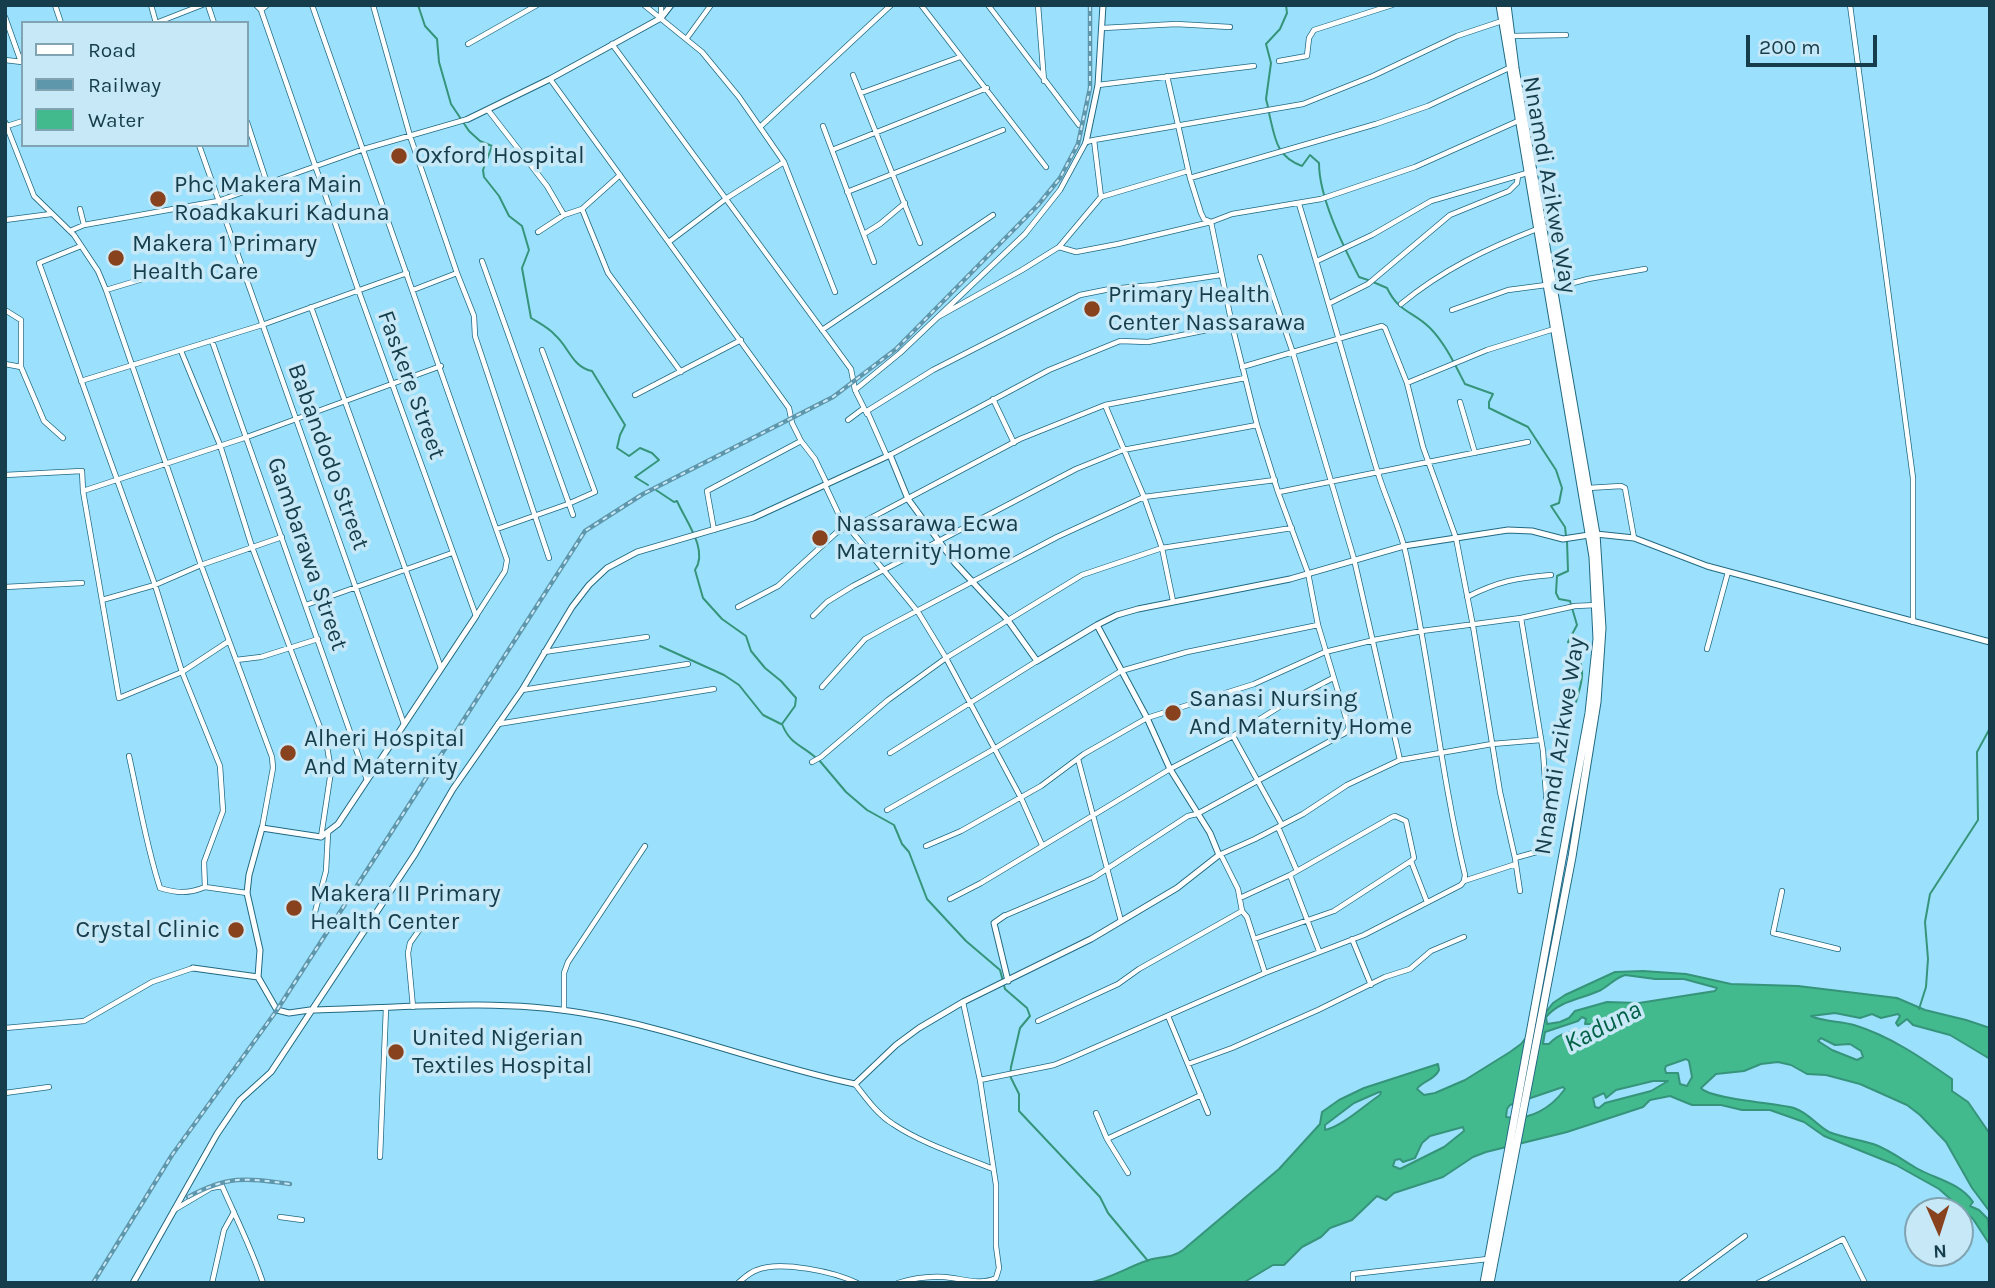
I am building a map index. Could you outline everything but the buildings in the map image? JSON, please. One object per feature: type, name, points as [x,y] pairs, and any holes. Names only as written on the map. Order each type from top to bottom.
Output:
[{"type":"highway","name":"Nnamdi Azikwe Way","points":[[1500,5],[1602,603],[1601,677],[1572,856],[1538,1007]]},
{"type":"highway","name":"Nnamdi Azikwe Way","points":[[1484,1283],[1538,1007],[1589,713],[1597,639],[1588,488],[1550,287],[1507,5]]},
{"type":"highway","name":"Nnamdi Azikwe Way","points":[[1490,1283],[1507,1170]]},
{"type":"street","points":[[161,21],[202,5]]},
{"type":"street","points":[[256,5],[261,10],[267,5]]},
{"type":"street","points":[[262,828],[321,837],[338,824],[507,566],[498,529],[313,5]]},
{"type":"street","points":[[373,5],[410,136],[474,316],[475,336],[549,558]]},
{"type":"street","points":[[468,44],[537,5]]},
{"type":"street","points":[[644,5],[702,52],[760,127],[783,162],[835,292]]},
{"type":"street","points":[[661,5],[661,18]]},
{"type":"street","points":[[70,230],[83,225],[218,201],[363,149],[468,119],[550,79],[661,18],[671,5]]},
{"type":"street","points":[[687,38],[710,5]]},
{"type":"street","points":[[760,127],[891,5]]},
{"type":"street","points":[[921,5],[1046,167]]},
{"type":"street","points":[[988,5],[1079,125]]},
{"type":"street","points":[[1038,5],[1044,82]]},
{"type":"street","points":[[855,390],[938,317],[1025,234],[1060,190],[1086,142],[1098,85],[1103,5]]},
{"type":"street","points":[[1279,61],[1307,56],[1309,38],[1314,30],[1392,5]]},
{"type":"street","points":[[1850,5],[1913,478],[1913,622]]},
{"type":"street","name":"Faskere Street","points":[[261,10],[475,616]]},
{"type":"street","points":[[5,17],[21,59]]},
{"type":"street","points":[[1086,142],[1313,101],[1457,36],[1502,21]]},
{"type":"street","points":[[1103,28],[1176,24],[1230,27]]},
{"type":"street","points":[[1510,36],[1566,36]]},
{"type":"street","points":[[611,44],[851,369],[855,390],[908,499],[937,541],[1007,619],[1037,661]]},
{"type":"street","points":[[861,93],[960,57]]},
{"type":"street","points":[[1098,85],[1254,66]]},
{"type":"street","points":[[1189,178],[1376,124],[1428,106],[1509,68]]},
{"type":"street","points":[[853,75],[920,243]]},
{"type":"street","points":[[1167,76],[1189,178],[1201,213],[1204,219],[1211,222]]},
{"type":"street","points":[[550,79],[789,408],[792,423],[801,441],[815,459],[840,517],[852,528],[918,612],[1021,798],[1042,845]]},
{"type":"street","points":[[832,150],[987,88]]},
{"type":"street","points":[[488,110],[547,186],[564,215]]},
{"type":"street","points":[[1059,247],[1076,252],[1211,222],[1232,214],[1321,199],[1426,162],[1518,121]]},
{"type":"street","points":[[6,124],[34,196],[70,230],[98,271],[106,290],[201,565],[273,762],[247,893],[260,950],[258,977],[277,1010],[289,1013],[310,1010],[482,1006],[564,1010],[643,1026],[814,1075],[855,1084],[891,1124],[993,1169]]},
{"type":"street","points":[[248,125],[267,183]]},
{"type":"street","points":[[823,126],[874,262]]},
{"type":"street","points":[[847,192],[1003,130]]},
{"type":"street","points":[[1094,140],[1101,197]]},
{"type":"street","name":"Babandodo Street","points":[[200,147],[404,723]]},
{"type":"street","points":[[669,241],[727,198],[783,162]]},
{"type":"street","points":[[938,317],[1022,271],[1059,247],[1101,197],[1188,171]]},
{"type":"street","points":[[1317,261],[1349,247],[1431,201],[1527,173]]},
{"type":"street","points":[[538,232],[564,215],[582,209],[621,175]]},
{"type":"street","points":[[1329,303],[1368,284],[1443,220],[1508,191],[1517,183],[1518,176]]},
{"type":"street","points":[[864,234],[905,203]]},
{"type":"street","points":[[980,1080],[1054,1065],[1265,973],[1381,927],[1461,886],[1464,881],[1440,754],[1422,631],[1404,546],[1377,472],[1340,337],[1299,204]]},
{"type":"street","points":[[80,209],[83,225]]},
{"type":"street","points":[[582,209],[608,273],[681,372]]},
{"type":"street","points":[[5,220],[51,214]]},
{"type":"street","points":[[822,330],[993,215]]},
{"type":"street","points":[[1008,981],[994,923],[1004,916],[1093,878],[1188,816],[1197,814],[1348,731],[1350,724],[1325,652],[1308,573],[1278,492],[1258,425],[1242,367],[1211,222]]},
{"type":"street","points":[[1401,304],[1438,275],[1500,243],[1537,229]]},
{"type":"street","points":[[81,246],[39,263],[155,585],[181,673],[214,747],[222,777],[223,811],[204,862],[205,887]]},
{"type":"street","points":[[1260,257],[1293,353],[1354,559],[1400,760]]},
{"type":"street","points":[[482,261],[573,515]]},
{"type":"street","points":[[1452,310],[1508,290],[1550,287],[1645,269]]},
{"type":"street","points":[[106,290],[166,272]]},
{"type":"street","points":[[413,290],[457,273]]},
{"type":"street","points":[[81,381],[262,325],[407,274]]},
{"type":"street","points":[[848,420],[933,370],[1080,295],[1221,275]]},
{"type":"street","points":[[311,307],[441,668]]},
{"type":"street","points":[[5,310],[21,320],[21,367],[44,421],[63,438]]},
{"type":"street","points":[[133,1283],[217,1134],[240,1100],[271,1072],[522,690],[572,607],[607,568],[638,552],[753,518],[888,454],[1049,370],[1120,341],[1147,342],[1233,326]]},
{"type":"street","points":[[1242,367],[1340,337],[1382,326],[1385,328],[1407,383],[1429,463],[1456,538],[1520,891]]},
{"type":"street","points":[[1407,383],[1457,362],[1554,329]]},
{"type":"street","points":[[635,395],[741,340]]},
{"type":"street","name":"Gambarawa Street","points":[[212,341],[367,780]]},
{"type":"street","points":[[498,529],[595,492],[542,350]]},
{"type":"street","points":[[181,351],[220,445],[252,547],[327,746],[331,771],[321,837]]},
{"type":"street","points":[[5,364],[21,367]]},
{"type":"street","points":[[83,491],[247,437],[440,366]]},
{"type":"street","points":[[738,607],[778,586],[836,533],[852,528],[1014,443],[1105,405],[1245,378]]},
{"type":"street","points":[[993,399],[1014,443]]},
{"type":"street","points":[[1460,402],[1475,453]]},
{"type":"street","points":[[1105,405],[1144,497],[1162,548],[1173,601]]},
{"type":"street","points":[[813,616],[827,602],[884,569],[1076,469],[1123,450],[1258,425]]},
{"type":"street","points":[[714,530],[707,491],[801,441]]},
{"type":"street","points":[[1278,492],[1528,442]]},
{"type":"street","points":[[5,475],[82,471],[83,491],[119,698],[181,673],[229,641]]},
{"type":"street","points":[[822,687],[865,639],[1057,537],[1144,497],[1275,480]]},
{"type":"street","points":[[1588,488],[1625,488],[1634,538]]},
{"type":"street","points":[[812,762],[888,700],[946,659],[1082,575],[1162,548],[1292,528]]},
{"type":"street","points":[[890,753],[1037,661],[1117,615],[1308,573],[1404,546],[1508,530],[1532,531],[1566,539],[1592,535],[1634,538],[1728,572],[1990,642]]},
{"type":"street","points":[[102,600],[155,585],[201,565],[282,537]]},
{"type":"street","points":[[306,605],[452,553]]},
{"type":"street","points":[[1707,649],[1728,572]]},
{"type":"street","points":[[1467,597],[1499,582],[1551,575]]},
{"type":"street","points":[[5,587],[82,583]]},
{"type":"street","points":[[926,846],[961,831],[1021,798],[1065,771],[1078,759],[1147,718],[1254,684],[1325,652],[1422,631],[1473,626],[1572,607],[1597,605]]},
{"type":"street","points":[[1521,618],[1541,740],[1548,822],[1546,828]]},
{"type":"street","points":[[1097,625],[1147,718],[1170,769],[1210,833],[1240,898],[1242,911],[1247,917],[1265,973]]},
{"type":"street","points":[[887,810],[1121,671],[1187,652],[1318,625]]},
{"type":"street","points":[[543,652],[647,637]]},
{"type":"street","points":[[236,660],[261,657],[318,639]]},
{"type":"street","points":[[522,690],[688,664]]},
{"type":"street","points":[[950,899],[1170,769],[1334,678]]},
{"type":"street","points":[[498,724],[714,689]]},
{"type":"street","points":[[1233,736],[1280,826],[1297,871]]},
{"type":"street","points":[[855,1084],[895,1045],[963,1002],[1091,939],[1177,888],[1220,855],[1280,826],[1347,785],[1400,760],[1492,744],[1541,740]]},
{"type":"street","points":[[129,756],[146,842],[160,888],[174,892],[192,892],[205,887],[247,893]]},
{"type":"street","points":[[1078,759],[1121,921]]},
{"type":"street","points":[[1240,898],[1290,875],[1395,816],[1406,821],[1414,858],[1411,861],[1334,911],[1254,939]]},
{"type":"street","points":[[315,912],[326,871],[328,833]]},
{"type":"street","points":[[564,1010],[564,973],[568,962],[645,846]]},
{"type":"street","points":[[1464,881],[1540,851]]},
{"type":"street","points":[[1411,861],[1427,902]]},
{"type":"street","points":[[1290,875],[1319,951]]},
{"type":"street","points":[[1782,891],[1773,933],[1838,949]]},
{"type":"street","points":[[1038,1021],[1118,984],[1139,969],[1242,911]]},
{"type":"street","points":[[413,1008],[408,953],[410,943],[427,919]]},
{"type":"street","points":[[1188,1064],[1232,1048],[1385,977],[1410,969],[1431,951],[1464,937]]},
{"type":"street","points":[[1352,939],[1371,985]]},
{"type":"street","points":[[5,1028],[84,1021],[152,982],[193,968],[258,977]]},
{"type":"street","points":[[898,1283],[917,1277],[988,1282],[996,1278],[999,1268],[993,1169],[980,1080],[963,1002]]},
{"type":"street","points":[[380,1157],[386,1008]]},
{"type":"street","points":[[1168,1016],[1208,1112]]},
{"type":"street","points":[[5,1093],[49,1087]]},
{"type":"street","points":[[1107,1139],[1201,1095]]},
{"type":"street","points":[[1096,1113],[1107,1139],[1128,1173]]},
{"type":"street","points":[[173,1210],[194,1196],[218,1185],[222,1186],[248,1240],[263,1283]]},
{"type":"street","points":[[212,1283],[224,1230],[234,1212]]},
{"type":"street","points":[[280,1217],[302,1220]]},
{"type":"street","points":[[1681,1283],[1745,1236]]},
{"type":"street","points":[[1758,1283],[1843,1240],[1865,1283]]},
{"type":"street","points":[[1353,1283],[1353,1274],[1488,1259]]},
{"type":"street","points":[[738,1283],[756,1270],[782,1266],[846,1277],[857,1283]]},
{"type":"water","name":"Kaduna","points":[[1615,972],[1686,974],[1731,984],[1798,986],[1897,998],[1925,1010],[1990,1028],[1990,1059],[1950,1035],[1913,1025],[1907,1019],[1898,1026],[1898,1014],[1881,1018],[1872,1014],[1860,1018],[1835,1013],[1811,1016],[1854,1025],[1880,1035],[1952,1079],[1952,1091],[1968,1102],[1990,1134],[1990,1212],[1972,1188],[1946,1142],[1907,1105],[1860,1084],[1826,1075],[1807,1074],[1791,1065],[1778,1062],[1761,1064],[1744,1071],[1716,1074],[1701,1088],[1729,1098],[1794,1108],[1829,1132],[1876,1145],[1955,1186],[1969,1197],[1948,1197],[1896,1165],[1824,1136],[1804,1122],[1770,1110],[1692,1105],[1670,1096],[1650,1100],[1643,1107],[1567,1132],[1486,1152],[1473,1157],[1443,1177],[1394,1193],[1386,1200],[1377,1196],[1352,1220],[1330,1228],[1321,1237],[1302,1247],[1284,1265],[1273,1265],[1243,1283],[1088,1283],[1183,1250],[1279,1169],[1320,1124],[1322,1112],[1339,1100],[1364,1088],[1438,1064],[1437,1074],[1417,1089],[1424,1095],[1465,1080],[1521,1044],[1553,1003]],"holes":[[[1625,975],[1684,979],[1717,988],[1715,991],[1639,1003],[1607,1002],[1575,1011],[1560,1022],[1547,1024],[1546,1017],[1558,1007],[1601,990]],[[1582,1017],[1586,1019],[1585,1024],[1593,1026],[1566,1033],[1549,1044],[1543,1044],[1545,1032],[1578,1021]],[[1821,1038],[1835,1045],[1850,1044],[1861,1051],[1863,1057],[1857,1060],[1818,1041]],[[1686,1059],[1689,1061],[1692,1077],[1687,1086],[1680,1084],[1678,1073],[1666,1073],[1666,1066]],[[1653,1081],[1668,1081],[1651,1091],[1595,1107],[1593,1098],[1604,1093],[1606,1098],[1616,1090]],[[1563,1087],[1565,1089],[1547,1107],[1532,1115],[1506,1117],[1510,1105]],[[1381,1092],[1353,1115],[1325,1130],[1325,1125],[1354,1103]],[[1463,1127],[1464,1131],[1444,1147],[1400,1169],[1393,1166],[1395,1160],[1400,1159],[1403,1162],[1415,1158],[1422,1143],[1430,1136]]]},
{"type":"water","points":[[1974,1208],[1988,1219],[1990,1245],[1974,1221]]},
{"type":"waterway","points":[[418,5],[425,26],[437,39],[439,62],[451,104],[469,131],[480,141],[492,146],[483,170],[484,177],[499,196],[509,216],[522,226],[529,250],[522,268],[531,318],[553,332],[571,356],[585,369],[592,371],[625,425],[617,448],[629,456],[640,448],[652,453],[659,460],[635,477],[648,485]]},
{"type":"waterway","points":[[1268,107],[1266,99],[1271,63],[1266,44],[1280,29],[1287,13],[1286,5]]},
{"type":"waterway","points":[[1269,113],[1282,152],[1302,166],[1310,155],[1319,163],[1323,191],[1333,221],[1359,277],[1368,280]]},
{"type":"waterway","points":[[1373,282],[1387,288],[1401,307],[1424,322],[1435,334],[1465,384],[1493,394],[1489,408],[1528,427],[1556,470],[1562,488],[1559,503],[1551,506],[1565,527],[1566,536]]},
{"type":"waterway","points":[[656,490],[674,502],[677,501],[698,544],[699,562],[695,570],[703,598],[722,619],[746,636],[751,651],[796,698],[795,706],[782,724],[792,740],[815,757]]},
{"type":"waterway","points":[[1567,541],[1568,571],[1557,576],[1556,593],[1559,599],[1570,601],[1577,625],[1568,642],[1578,657],[1582,670],[1576,702]]},
{"type":"waterway","points":[[660,646],[724,675],[739,685],[763,715],[781,724]]},
{"type":"waterway","points":[[1919,1009],[1926,987],[1928,959],[1925,922],[1930,894],[1978,820],[1977,752],[1990,728]]},
{"type":"waterway","points":[[819,760],[846,792],[867,810],[894,825],[902,844],[909,852],[927,899],[966,941],[1000,970],[1005,989],[1027,1008],[1030,1016],[1020,1028],[1010,1076],[1019,1094],[1019,1111],[1100,1197],[1108,1213],[1148,1261]]},
{"type":"railway","points":[[93,1283],[172,1155],[277,1010],[585,531],[643,494],[833,397],[896,349],[1038,205],[1060,178],[1078,144],[1090,88],[1090,5]]},
{"type":"railway","points":[[188,1197],[215,1185],[238,1180],[290,1184]]},
{"type":"place","name":"Oxford Hospital","points":[[399,156]]},
{"type":"place","name":"Phc Makera Main Roadkakuri Kaduna","points":[[158,199]]},
{"type":"place","name":"Makera 1 Primary Health Care","points":[[116,258]]},
{"type":"place","name":"Primary Health Center Nassarawa","points":[[1092,309]]},
{"type":"place","name":"Nassarawa Ecwa Maternity Home","points":[[820,538]]},
{"type":"place","name":"Sanasi Nursing And Maternity Home","points":[[1173,713]]},
{"type":"place","name":"Alheri Hospital And Maternity","points":[[288,753]]},
{"type":"place","name":"Makera II Primary Health Center","points":[[294,908]]},
{"type":"place","name":"Crystal Clinic","points":[[236,930]]},
{"type":"place","name":"United Nigerian Textiles Hospital","points":[[396,1052]]}]
